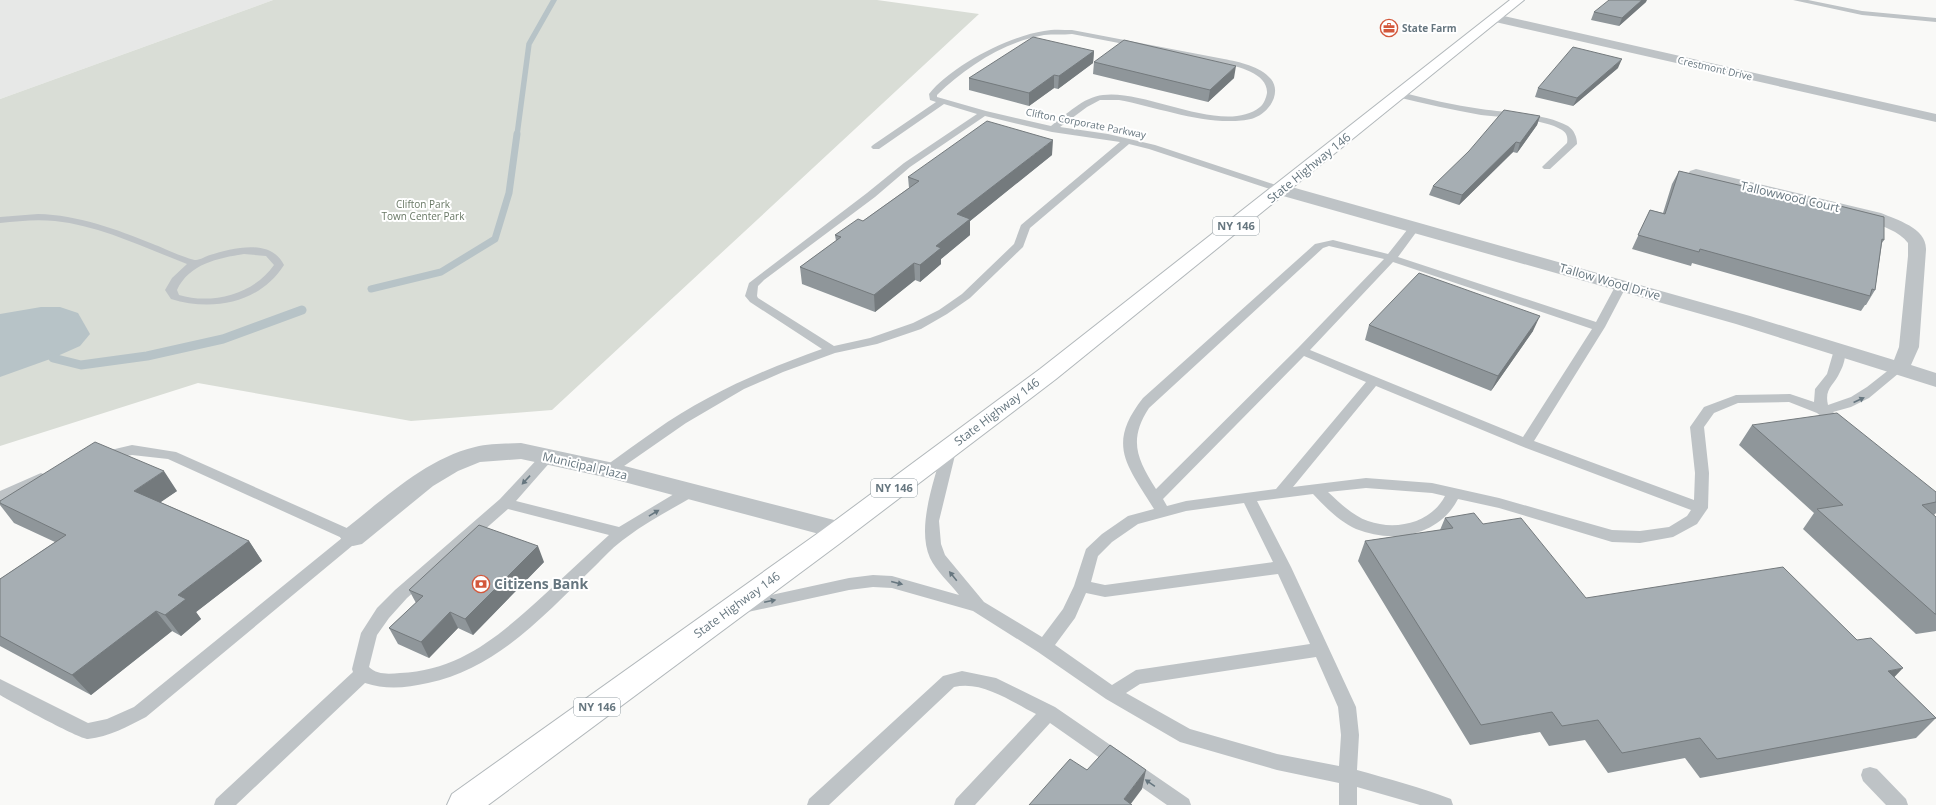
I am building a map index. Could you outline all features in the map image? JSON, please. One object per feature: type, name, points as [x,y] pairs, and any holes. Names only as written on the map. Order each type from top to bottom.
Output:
[{"type":"main road","name":"State Highway 146","points":[[462,805],[732,609],[1048,374],[1282,190],[1518,0]]},
{"type":"street","name":"Crestmont Drive","points":[[1494,18],[1936,118]]},
{"type":"street","name":"Tallowwood Court","points":[[1696,174],[1874,217],[1899,228],[1914,239],[1917,244],[1918,256],[1909,347],[1905,359],[1899,368]]},
{"type":"street","name":"Tallow Wood Drive","points":[[1282,190],[1622,285],[1936,380]]},
{"type":"street","name":"Municipal Plaza","points":[[353,537],[425,480],[450,465],[477,454],[521,451],[609,470],[838,530]]},
{"type":"lane","points":[[1797,0],[1862,13],[1936,20]]},
{"type":"lane","name":"Clifton Corporate Parkway","points":[[1052,129],[1092,101],[1104,97],[1117,98],[1212,118],[1230,119],[1245,117],[1264,109],[1272,98],[1273,90],[1262,75],[1240,66],[1111,38],[1060,32],[1030,36],[1009,43],[972,62],[951,77],[933,94],[933,98],[942,102],[984,113],[1052,129],[1108,137],[1152,147],[1282,190]]},
{"type":"lane","points":[[1400,95],[1449,107],[1537,121],[1564,128],[1573,138],[1572,144],[1547,167]]},
{"type":"lane","points":[[876,146],[942,102]]},
{"type":"lane","points":[[832,350],[754,300],[751,296],[753,284],[872,195],[903,167],[984,113]]},
{"type":"lane","points":[[609,470],[676,422],[726,393],[774,371],[832,350],[873,341],[917,326],[943,312],[966,296],[1011,253],[1018,245],[1025,228],[1127,141]]},
{"type":"lane","points":[[0,220],[26,218],[60,219],[101,229],[197,264],[228,253],[259,251],[276,258],[279,265],[276,273],[267,281],[238,296],[218,301],[200,303],[185,301],[175,297],[171,290],[174,281],[183,272],[197,264]]},
{"type":"lane","points":[[1155,498],[1302,351],[1391,258],[1415,226]]},
{"type":"lane","points":[[1163,512],[1131,456],[1129,443],[1139,412],[1148,401],[1319,246],[1333,243],[1391,258],[1599,327]]},
{"type":"lane","points":[[1526,444],[1599,327],[1622,285]]},
{"type":"lane","points":[[1822,410],[1819,398],[1822,386],[1836,370],[1840,350]]},
{"type":"lane","points":[[1302,351],[1526,444],[1701,508]]},
{"type":"lane","points":[[1822,410],[1845,406],[1865,397],[1899,368]]},
{"type":"lane","points":[[1280,493],[1374,380]]},
{"type":"lane","points":[[1044,647],[1069,613],[1082,586],[1091,553],[1107,538],[1133,520],[1163,512],[1186,506],[1248,497],[1366,483],[1432,488],[1498,503],[1612,536],[1640,537],[1673,532],[1692,520],[1701,508],[1702,473],[1697,427],[1710,410],[1736,399],[1790,398],[1822,410],[1852,434]]},
{"type":"lane","points":[[950,447],[932,521],[933,544],[938,558],[978,606]]},
{"type":"lane","points":[[0,686],[21,699],[87,731],[109,726],[140,712],[353,537],[171,455],[132,450],[89,459]]},
{"type":"lane","points":[[547,457],[505,503],[401,594],[383,613],[369,633],[360,669],[363,674],[379,681],[397,681],[427,676],[462,664],[511,635],[621,533],[689,492]]},
{"type":"lane","points":[[0,497],[54,472]]},
{"type":"lane","points":[[1316,489],[1339,511],[1362,525],[1393,531],[1415,529],[1435,518],[1449,505],[1454,493]]},
{"type":"lane","points":[[1248,497],[1283,568],[1347,707],[1350,735],[1348,805]]},
{"type":"lane","points":[[505,503],[621,533]]},
{"type":"lane","points":[[1082,586],[1105,591],[1283,568]]},
{"type":"lane","points":[[732,609],[848,584],[873,581],[892,582],[978,606],[1044,647],[1112,694],[1186,736],[1277,762],[1348,776],[1411,793],[1444,805]]},
{"type":"lane","points":[[1112,694],[1136,677],[1320,648]]},
{"type":"lane","points":[[223,805],[363,674]]},
{"type":"lane","points":[[816,805],[949,681],[962,678],[990,683],[1049,712],[1182,805]]},
{"type":"lane","points":[[963,805],[1049,712]]},
{"type":"lane","points":[[1870,775],[1898,805]]},
{"type":"shaded area","points":[[0,0],[273,0],[0,99]]},
{"type":"shaded area","points":[[41,307],[60,307],[78,313],[90,334],[80,346],[53,358],[0,377],[0,314]]},
{"type":"green space","name":"Clifton Park Town Center Park","points":[[273,0],[877,0],[979,14],[552,410],[411,421],[198,383],[0,446],[0,99]]},
{"type":"building","points":[[1609,0],[1642,0],[1622,18],[1594,12]]},
{"type":"building","points":[[1033,37],[1094,51],[1059,76],[1054,75],[1029,93],[969,78]]},
{"type":"building","points":[[1124,40],[1236,66],[1210,90],[1094,62]]},
{"type":"building","points":[[1573,47],[1622,59],[1577,98],[1538,88]]},
{"type":"building","points":[[1504,110],[1540,116],[1520,143],[1516,142],[1462,195],[1433,186],[1469,151]]},
{"type":"building","points":[[987,121],[1053,140],[957,214],[970,219],[936,246],[941,248],[920,265],[914,263],[874,295],[800,267],[841,237],[835,235],[858,219],[863,221],[919,181],[908,177]]},
{"type":"building","points":[[1679,171],[1832,207],[1832,204],[1884,217],[1884,240],[1882,239],[1875,290],[1872,289],[1870,296],[1700,249],[1699,252],[1638,235],[1650,210],[1665,214]]},
{"type":"building","points":[[1419,273],[1540,316],[1498,376],[1369,325]]},
{"type":"building","points":[[1837,413],[1936,492],[1936,502],[1922,505],[1936,517],[1936,614],[1817,509],[1843,505],[1752,425]]},
{"type":"building","points":[[95,442],[164,471],[134,491],[249,541],[178,595],[186,599],[165,615],[156,611],[72,675],[0,636],[0,579],[66,535],[0,503],[0,501]]},
{"type":"building","points":[[1474,513],[1483,524],[1521,518],[1586,598],[1783,567],[1857,640],[1871,638],[1903,668],[1888,671],[1936,718],[1717,759],[1700,738],[1622,753],[1598,720],[1562,726],[1552,712],[1481,725],[1365,541],[1453,528],[1445,518]]},
{"type":"building","name":"Citizens Bank","points":[[479,525],[538,546],[465,619],[450,612],[421,642],[389,628],[423,596],[409,590]]},
{"type":"building","points":[[1110,745],[1146,770],[1124,799],[1132,805],[1029,805],[1070,759],[1087,770]]},
{"type":"waterway","points":[[517,135],[529,44],[554,0]]},
{"type":"waterway","points":[[371,289],[441,272],[495,239],[509,193],[517,134]]},
{"type":"waterway","points":[[53,358],[81,365],[147,356],[223,339],[302,310]]},
{"type":"place","name":"State Farm","points":[[1389,28]]},
{"type":"place","name":"Citizens Bank","points":[[481,584]]}]
